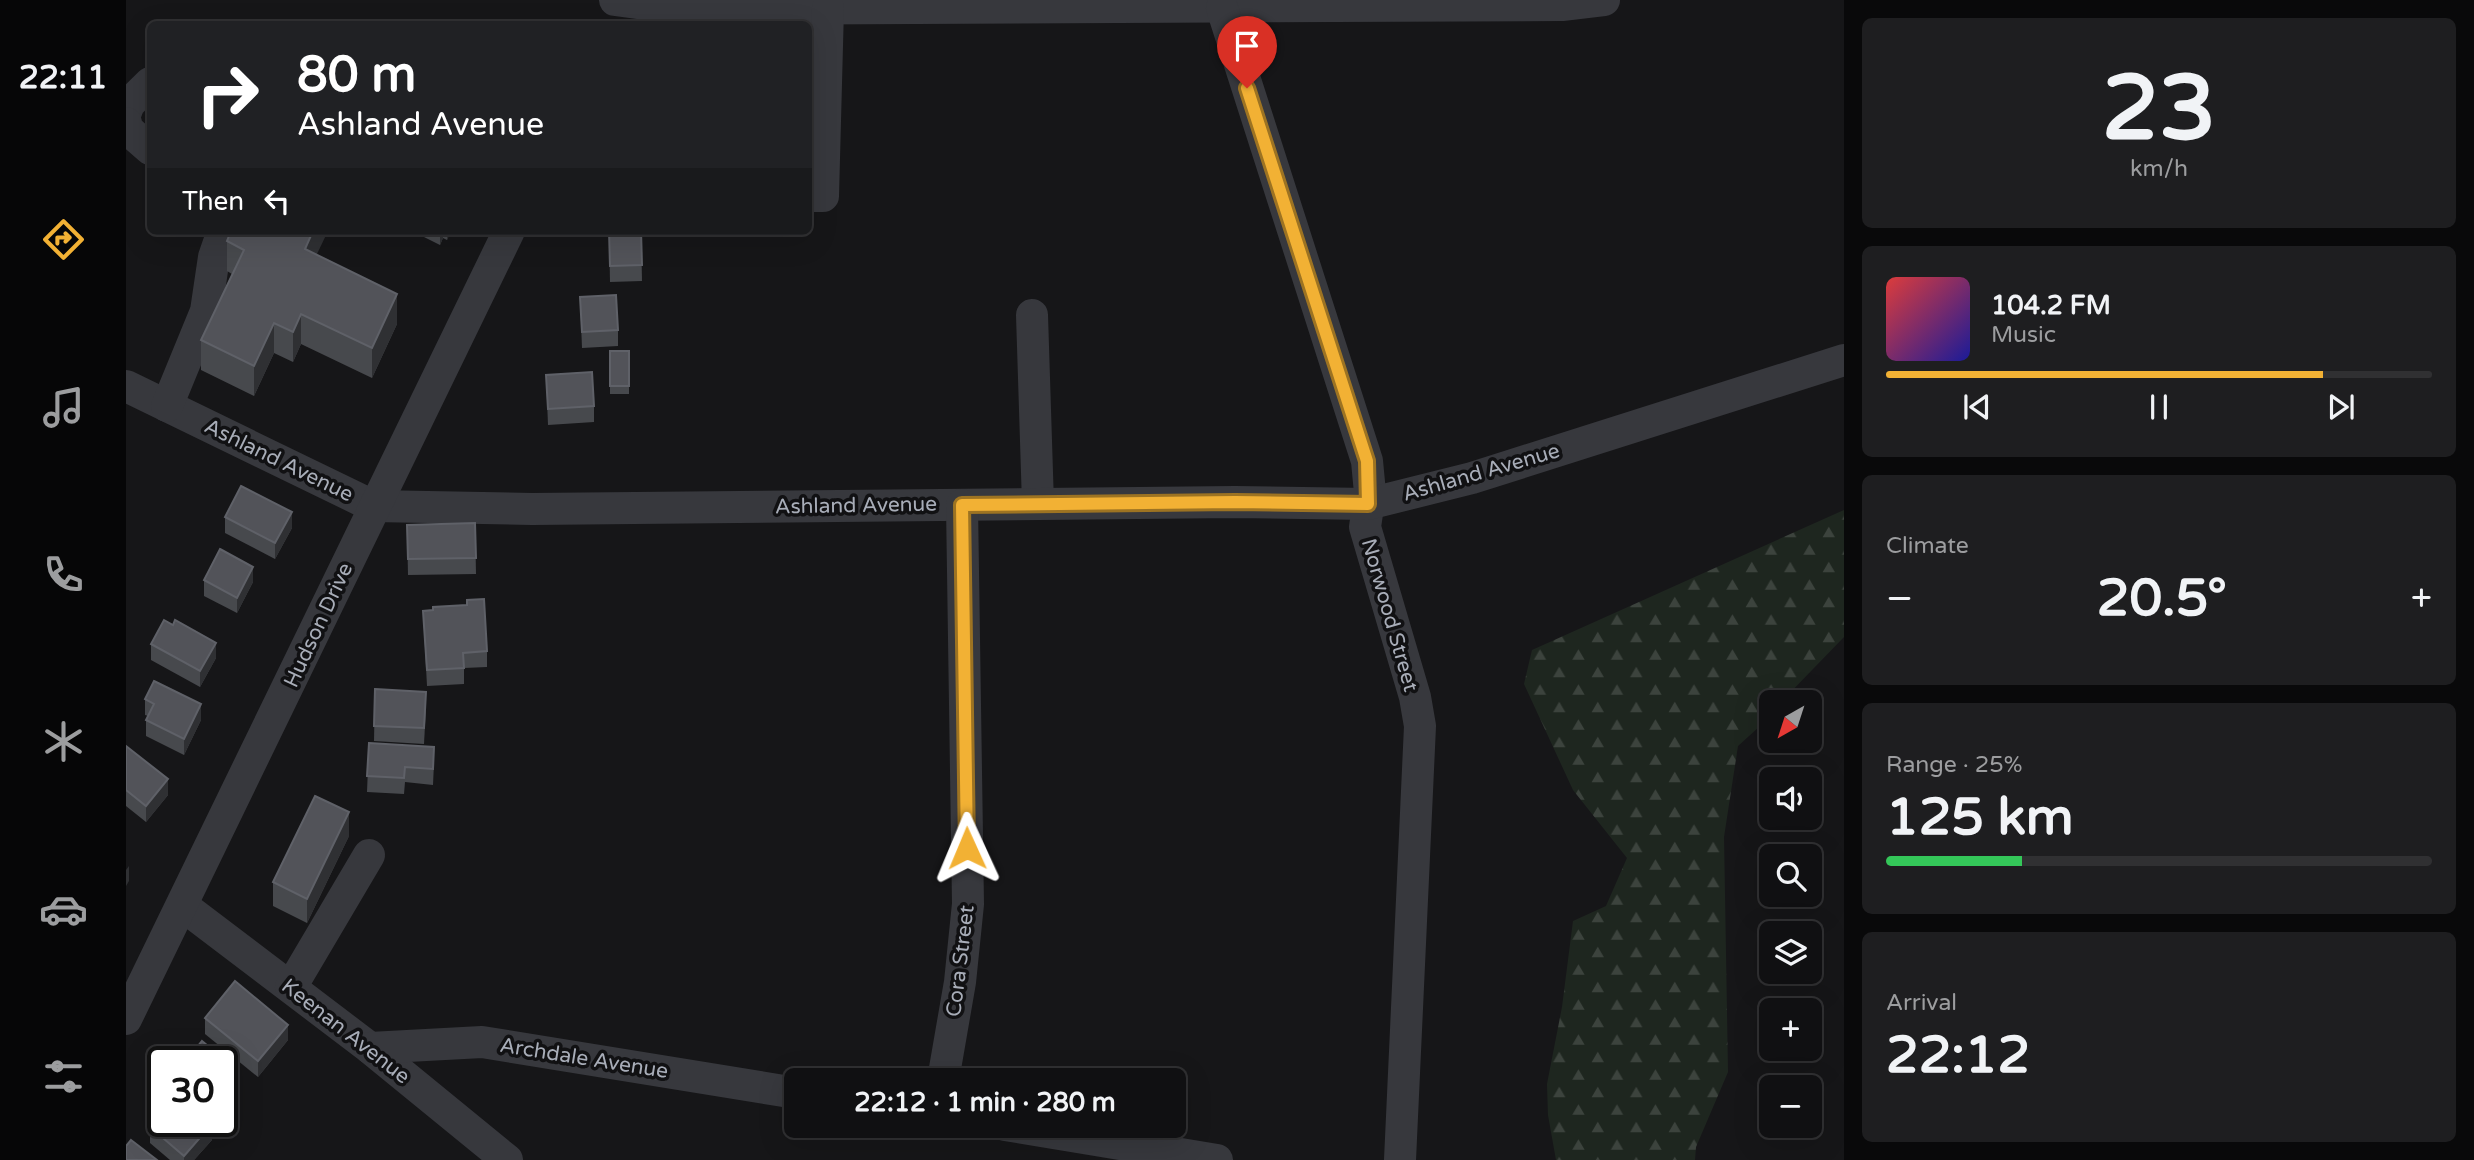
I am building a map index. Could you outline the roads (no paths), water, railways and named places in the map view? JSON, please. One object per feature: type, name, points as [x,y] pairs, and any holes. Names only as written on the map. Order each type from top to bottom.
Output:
[{"type":"street","points":[[605,21],[615,0],[681,9],[1562,5],[1604,0]]},
{"type":"street","points":[[816,196],[828,8]]},
{"type":"street","name":"Norwood Street","points":[[1222,8],[1367,461],[1368,504],[1365,527],[1415,697],[1420,726],[1400,1160]]},
{"type":"street","points":[[126,112],[129,104],[147,86]]},
{"type":"street","points":[[126,123],[127,130],[147,147]]},
{"type":"street","points":[[167,406],[206,311],[214,257],[222,235]]},
{"type":"street","name":"Hudson Drive","points":[[126,1019],[324,615],[373,506],[419,420],[507,235]]},
{"type":"street","points":[[1032,315],[1038,504]]},
{"type":"street","name":"Ashland Avenue","points":[[126,386],[373,506],[532,509],[1368,504],[1472,478],[1844,360]]},
{"type":"street","name":"Cora Street","points":[[945,1068],[960,982],[968,904],[962,505]]},
{"type":"street","points":[[291,987],[369,855]]},
{"type":"street","name":"Keenan Avenue","points":[[183,906],[370,1048],[507,1160]]},
{"type":"street","name":"Archdale Avenue","points":[[370,1048],[482,1042],[784,1091]]},
{"type":"street","points":[[1084,1138],[1217,1160]]}]
